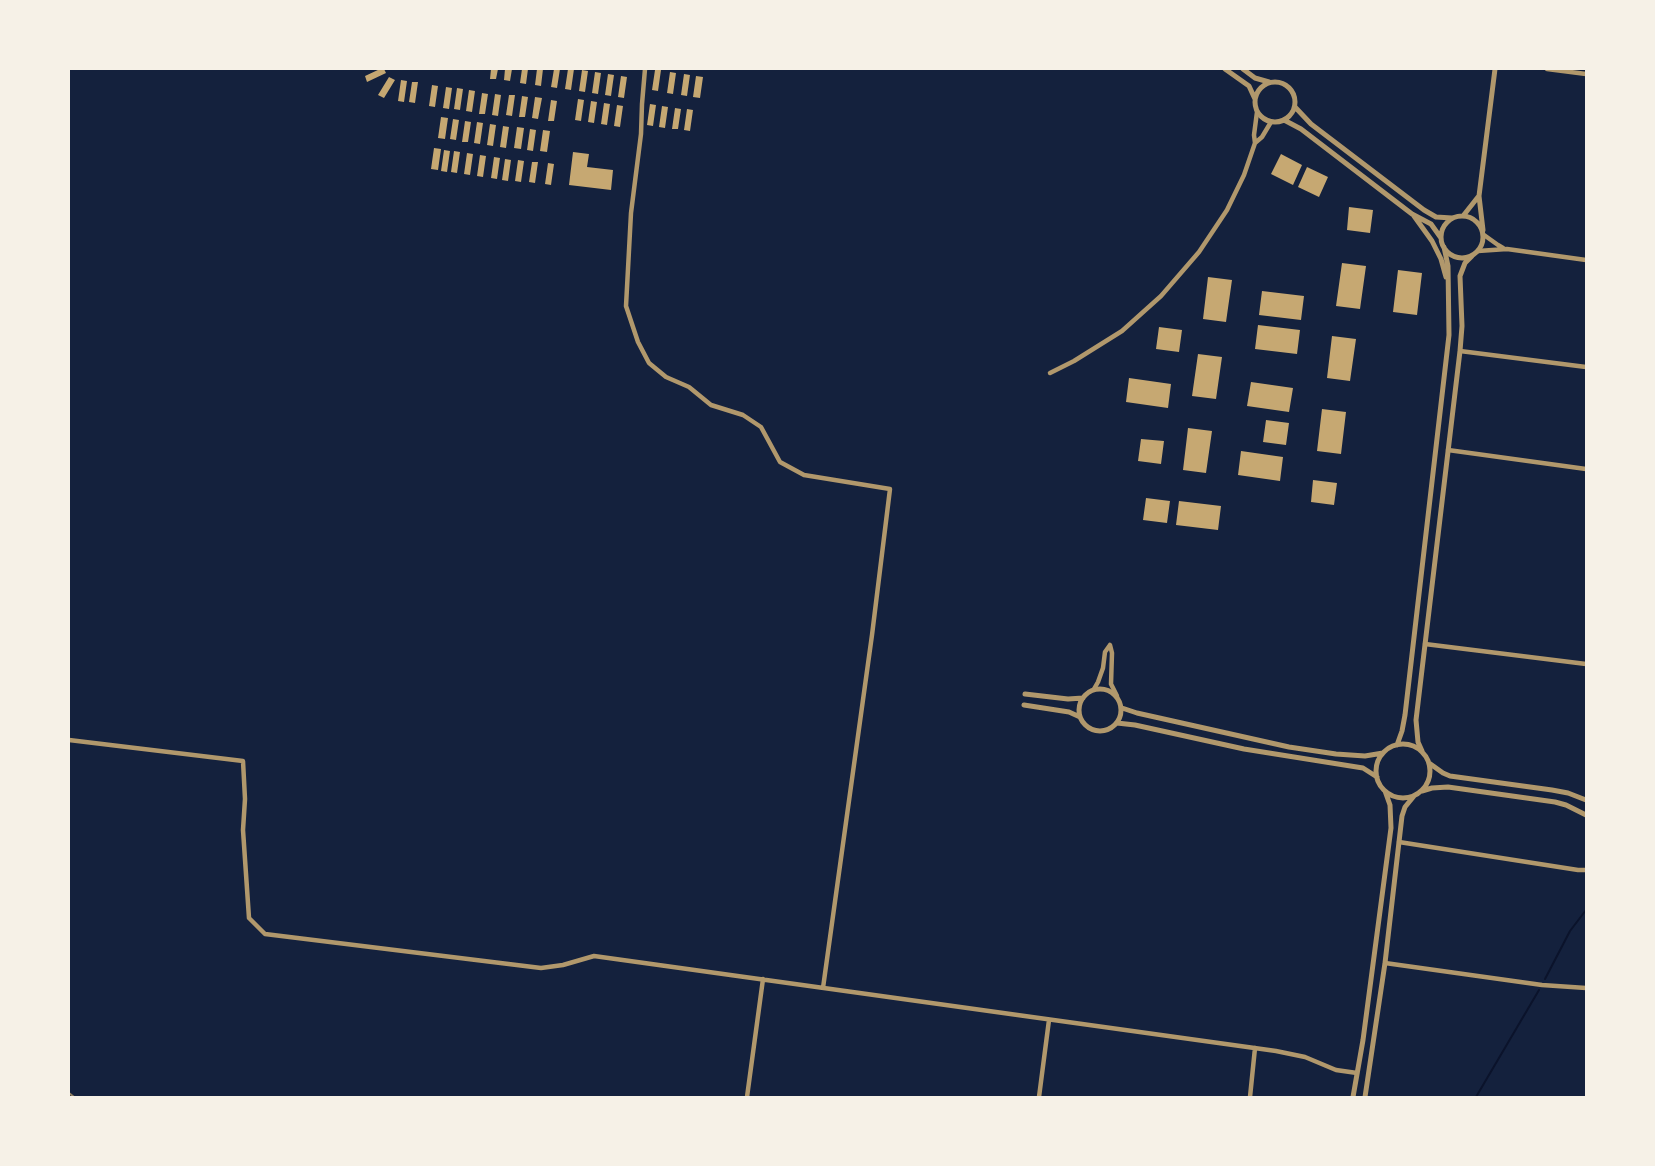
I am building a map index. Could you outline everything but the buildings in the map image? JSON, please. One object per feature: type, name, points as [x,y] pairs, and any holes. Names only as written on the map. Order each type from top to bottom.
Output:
[{"type":"street","points":[[645,69],[641,134],[631,213],[626,306],[638,342],[649,363],[666,377],[689,387],[710,405],[743,415],[761,427],[780,462],[804,476],[890,489],[872,635],[823,988]]},
{"type":"street","points":[[1050,373],[1074,361],[1122,331],[1161,296],[1182,274],[1208,240],[1226,210],[1244,174],[1255,142],[1257,112],[1255,99],[1249,86],[1225,69]]},
{"type":"street","points":[[1242,69],[1255,78],[1279,82],[1288,86],[1295,98],[1295,107],[1284,120],[1272,122],[1263,118],[1257,112]]},
{"type":"street","points":[[1422,791],[1429,781],[1430,769],[1429,763],[1418,742],[1416,720],[1460,351],[1462,326],[1460,276],[1465,263],[1478,251],[1484,240],[1479,196],[1495,69]]},
{"type":"street","points":[[1547,69],[1586,74]]},
{"type":"street","points":[[1255,99],[1261,87],[1270,82]]},
{"type":"street","points":[[1295,107],[1311,124],[1424,210],[1436,217],[1452,218],[1463,216],[1475,220],[1483,232],[1498,245],[1507,249]]},
{"type":"street","points":[[1284,120],[1301,129],[1412,214],[1432,224],[1441,238],[1448,266],[1450,316],[1448,351],[1405,714],[1397,745]]},
{"type":"street","points":[[1255,142],[1262,137],[1272,122]]},
{"type":"street","points":[[1463,216],[1479,196]]},
{"type":"street","points":[[1412,214],[1425,230],[1437,250],[1448,286]]},
{"type":"street","points":[[1441,238],[1444,227],[1452,218]]},
{"type":"street","points":[[1444,247],[1456,258],[1472,256]]},
{"type":"street","points":[[1478,251],[1507,249],[1586,260]]},
{"type":"street","points":[[1460,351],[1586,367]]},
{"type":"street","points":[[1448,450],[1586,469]]},
{"type":"street","points":[[1425,644],[1586,664]]},
{"type":"street","points":[[1024,705],[1070,712],[1080,717],[1089,728],[1108,730],[1117,723],[1122,708],[1110,684],[1112,653],[1110,645],[1105,652],[1103,668],[1094,689]]},
{"type":"street","points":[[1080,717],[1080,704],[1088,692],[1094,689],[1106,689],[1117,696]]},
{"type":"street","points":[[1025,694],[1083,698]]},
{"type":"street","points":[[1122,708],[1289,747],[1365,756],[1383,753]]},
{"type":"street","points":[[1117,723],[1135,725],[1244,749],[1363,768],[1377,777]]},
{"type":"street","points":[[69,740],[243,762],[245,799],[243,830],[249,918],[265,934],[541,968],[563,965],[594,956],[1255,1048],[1305,1057],[1336,1070],[1369,1074]]},
{"type":"street","points":[[1353,1097],[1363,1040],[1391,828],[1390,805],[1377,777],[1376,768],[1378,760],[1383,753],[1397,745],[1406,744],[1422,751]]},
{"type":"street","points":[[1429,763],[1450,776],[1552,790],[1568,793],[1586,800]]},
{"type":"street","points":[[1365,1097],[1385,962],[1403,811],[1414,796],[1432,788],[1448,787],[1555,802],[1586,815]]},
{"type":"street","points":[[1385,791],[1398,798],[1414,796]]},
{"type":"street","points":[[1400,842],[1586,870]]},
{"type":"street","points":[[1385,962],[1542,984],[1586,988]]},
{"type":"street","points":[[747,1097],[764,979]]},
{"type":"street","points":[[1040,1097],[1049,1020]]},
{"type":"street","points":[[1250,1097],[1255,1048]]},
{"type":"waterway","points":[[1545,979],[1570,931],[1586,910]]},
{"type":"waterway","points":[[1476,1097],[1539,990]]},
{"type":"railway","points":[[69,1093],[74,1097]]}]
